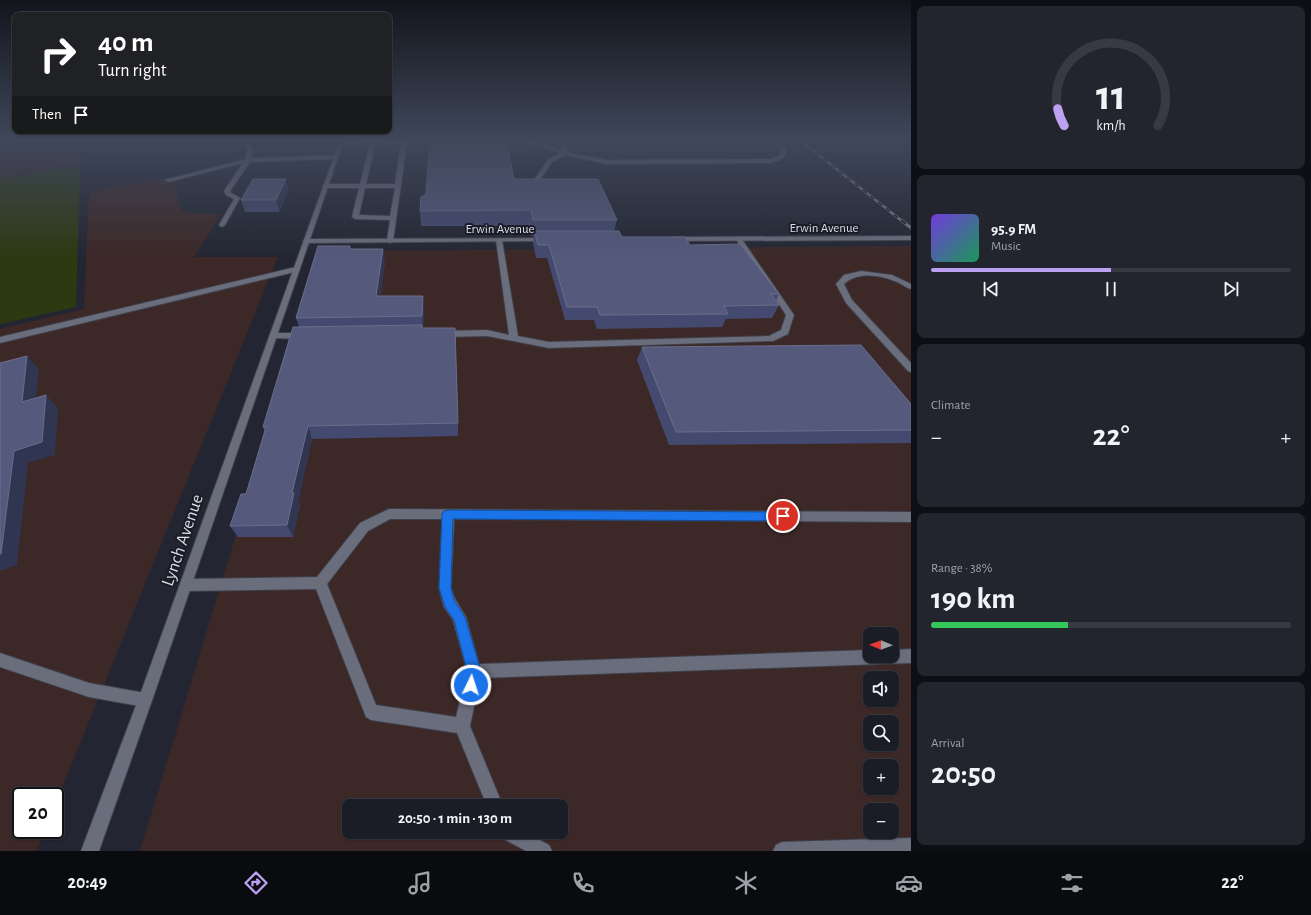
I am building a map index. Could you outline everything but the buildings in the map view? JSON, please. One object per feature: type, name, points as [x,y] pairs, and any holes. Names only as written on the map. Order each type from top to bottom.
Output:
[{"type":"street","points":[[222,225],[237,198],[228,194],[227,191],[235,180]]},
{"type":"street","name":"Lynch Avenue","points":[[90,851],[186,585],[327,180]]},
{"type":"street","points":[[364,180],[354,217],[394,218]]},
{"type":"street","points":[[390,241],[399,180]]},
{"type":"street","points":[[537,180],[535,183],[551,183]]},
{"type":"street","points":[[325,186],[398,186]]},
{"type":"street","name":"Erwin Avenue","points":[[667,239],[911,238]]},
{"type":"street","points":[[432,334],[487,333],[549,345],[770,339],[785,332],[790,315],[739,239]]},
{"type":"street","points":[[499,240],[514,338]]},
{"type":"street","name":"Erwin Avenue","points":[[306,241],[555,240]]},
{"type":"street","points":[[0,340],[296,269]]},
{"type":"street","points":[[911,287],[892,276],[864,274],[848,276],[840,284],[849,302],[911,369]]},
{"type":"street","points":[[272,336],[312,336]]},
{"type":"street","points":[[320,582],[364,527],[389,514],[911,517]]},
{"type":"street","points":[[448,514],[445,588],[449,602],[459,617],[474,671],[462,726],[492,799]]},
{"type":"street","points":[[186,585],[320,582]]},
{"type":"street","points":[[320,582],[371,712],[462,726]]},
{"type":"street","points":[[474,671],[911,656]]},
{"type":"street","points":[[0,660],[88,690],[145,700]]},
{"type":"street","points":[[521,839],[544,851]]},
{"type":"street","points":[[782,851],[911,848]]},
{"type":"shaded area","points":[[157,180],[174,180],[181,212],[221,214],[194,257],[278,257],[62,787],[12,787],[12,839],[41,839],[36,851],[0,851],[0,329],[84,309],[89,191]]},
{"type":"shaded area","points":[[911,246],[911,851],[140,851],[322,251]]},
{"type":"green space","points":[[0,180],[80,180],[76,307],[0,324]]},
{"type":"railway","points":[[850,180],[902,221]]},
{"type":"railway","points":[[901,220],[911,228]]},
{"type":"route","points":[[471,685],[474,671],[459,617],[449,602],[445,588],[448,514],[783,516]]}]
